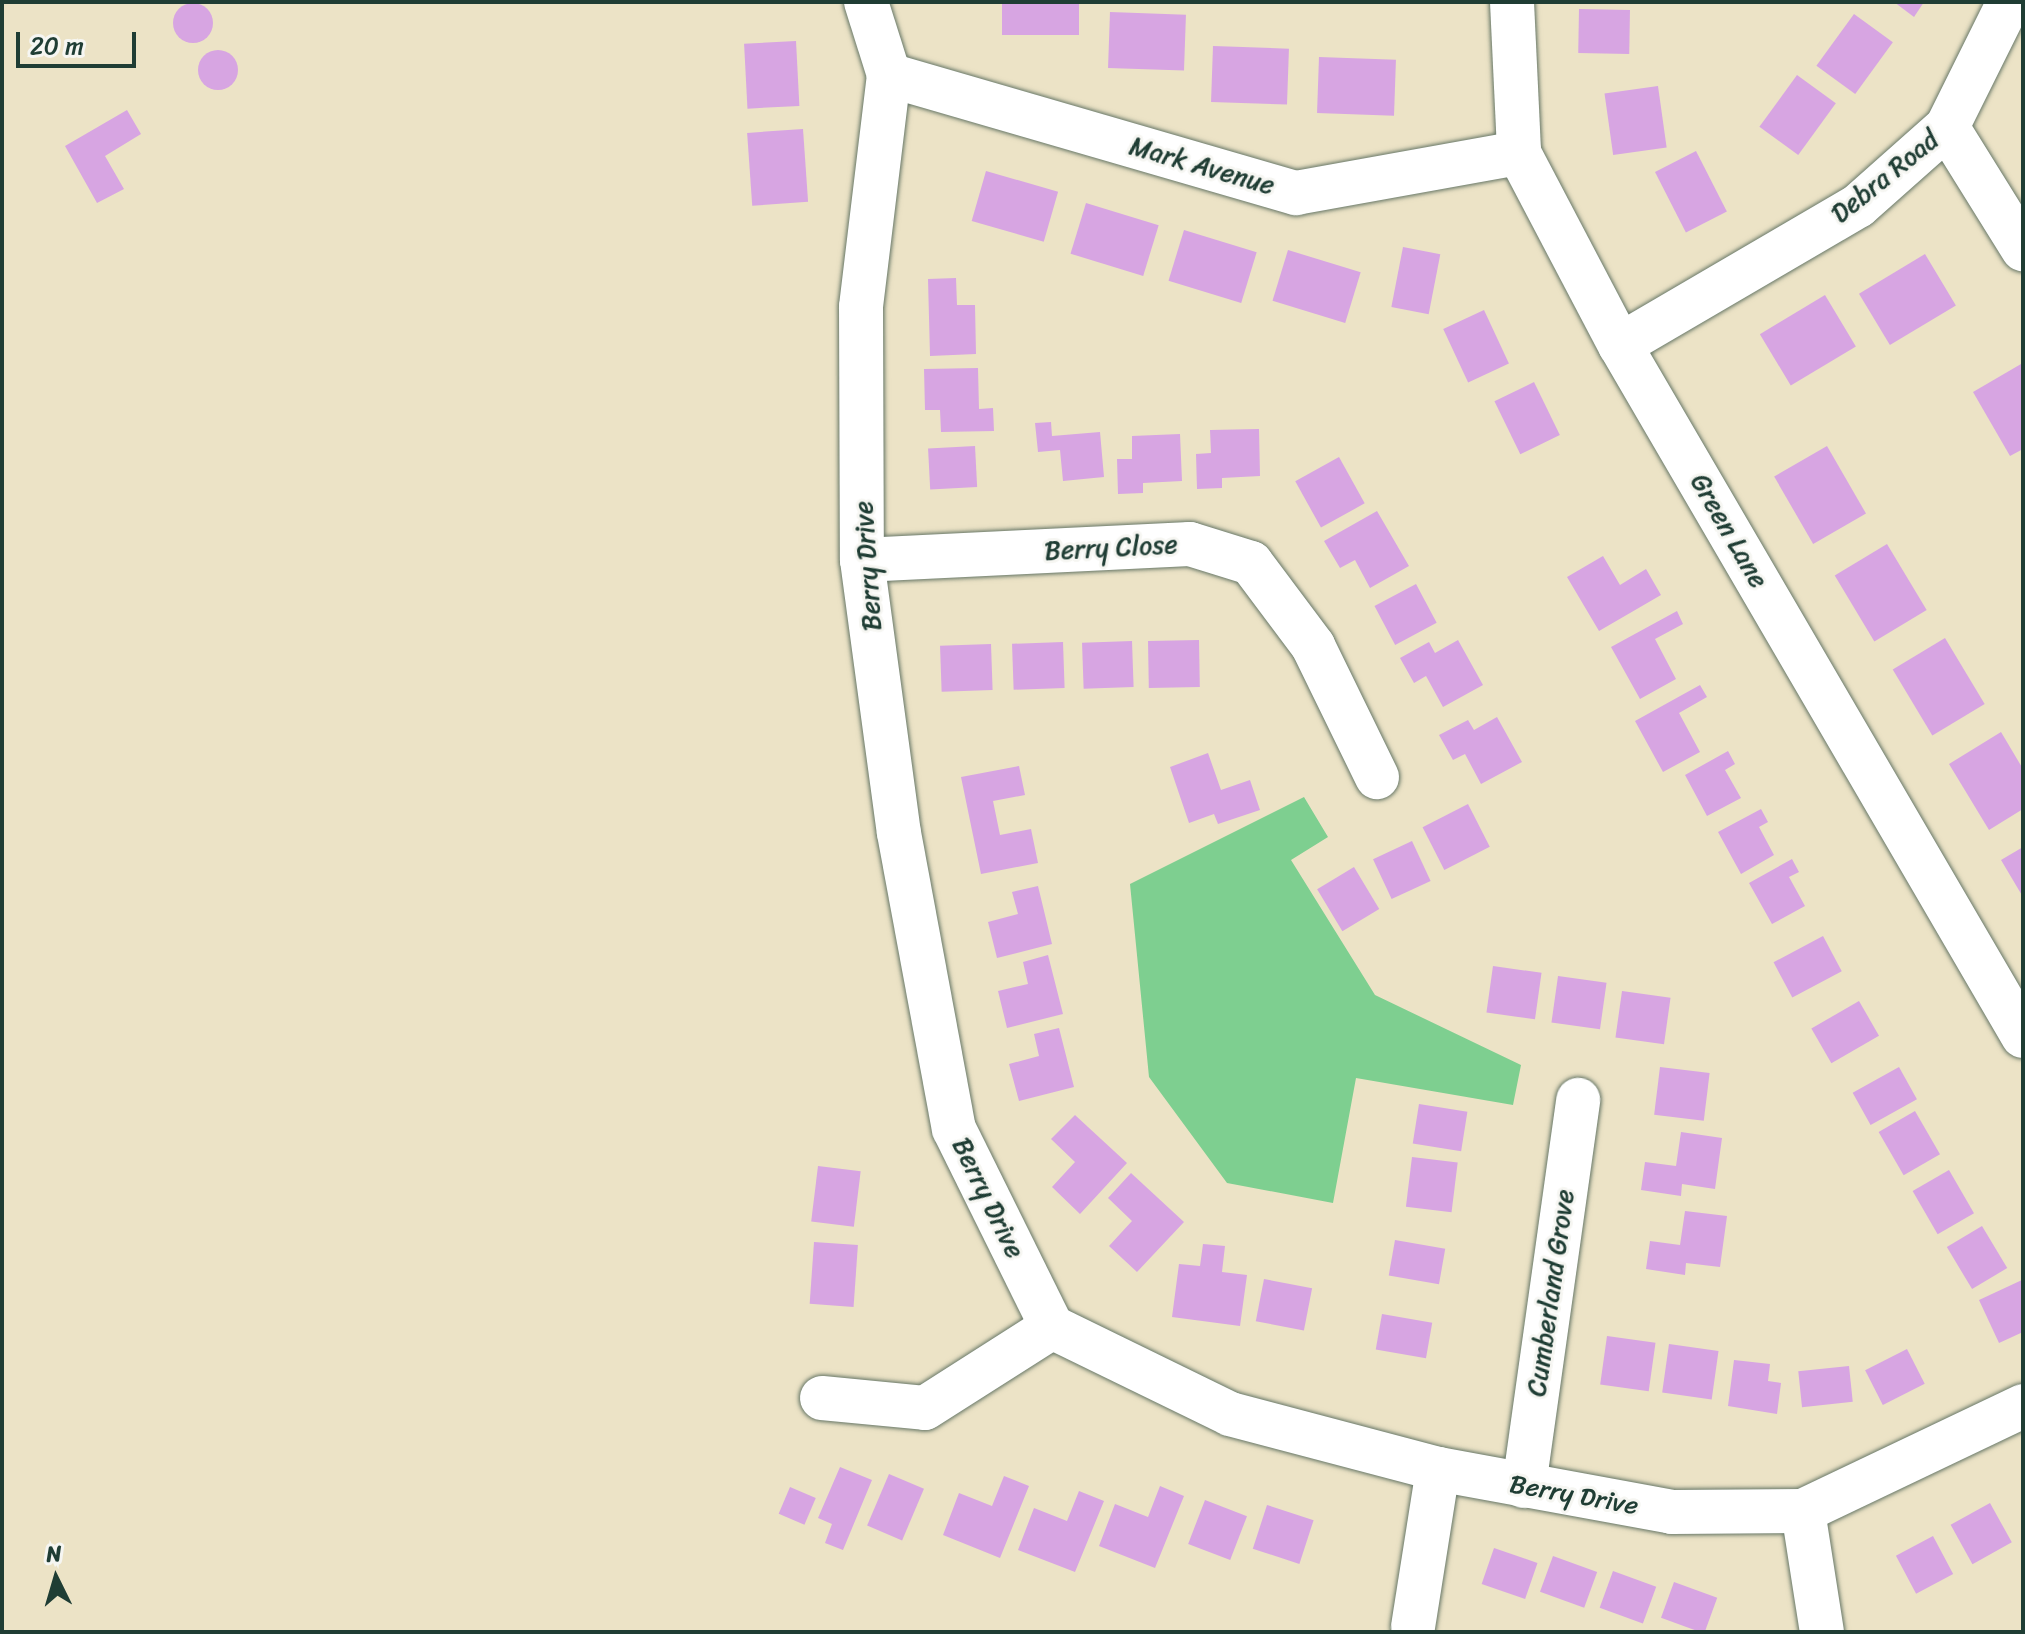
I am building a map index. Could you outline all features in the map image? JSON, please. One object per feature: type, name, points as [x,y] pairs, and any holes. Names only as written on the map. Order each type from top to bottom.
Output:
[{"type":"street","name":"Berry Drive","points":[[866,2],[889,75],[861,307],[862,560],[899,833],[954,1129],[1052,1327],[1230,1414],[1438,1469],[1672,1512],[1803,1511],[2023,1406]]},
{"type":"street","name":"Green Lane","points":[[1512,2],[1519,153],[1620,345],[2023,1036]]},
{"type":"street","name":"Debra Road","points":[[1620,345],[1858,206],[1947,127],[2009,2]]},
{"type":"street","name":"Mark Avenue","points":[[889,75],[1296,193],[1519,153]]},
{"type":"street","points":[[1947,127],[2023,249]]},
{"type":"street","name":"Berry Close","points":[[862,560],[1190,544],[1251,563],[1313,646],[1377,777]]},
{"type":"street","name":"Cumberland Grove","points":[[1524,1486],[1578,1100]]},
{"type":"street","points":[[822,1398],[925,1408],[1052,1327]]},
{"type":"street","points":[[1413,1627],[1438,1469]]},
{"type":"street","points":[[1803,1511],[1822,1632]]},
{"type":"green space","points":[[1304,797],[1328,837],[1291,860],[1375,995],[1521,1065],[1513,1105],[1356,1078],[1333,1203],[1227,1183],[1149,1077],[1130,884]]},
{"type":"building","points":[[1002,2],[1079,2],[1079,35],[1002,35]]},
{"type":"building","points":[[1894,2],[1924,2],[1914,17]]},
{"type":"building","points":[[193,3],[207,9],[213,23],[207,37],[193,43],[179,37],[173,23],[179,9]]},
{"type":"building","points":[[1579,9],[1630,10],[1629,54],[1578,53]]},
{"type":"building","points":[[1110,12],[1186,15],[1184,71],[1108,68]]},
{"type":"building","points":[[1854,14],[1893,42],[1855,94],[1816,66]]},
{"type":"building","points":[[796,41],[799,106],[747,109],[744,44]]},
{"type":"building","points":[[1213,46],[1289,49],[1287,105],[1211,102]]},
{"type":"building","points":[[218,50],[232,56],[238,70],[232,84],[218,90],[204,84],[198,70],[204,56]]},
{"type":"building","points":[[1319,57],[1396,60],[1394,116],[1317,113]]},
{"type":"building","points":[[1797,75],[1836,103],[1798,155],[1759,127]]},
{"type":"building","points":[[1658,86],[1667,147],[1613,155],[1605,94]]},
{"type":"building","points":[[127,110],[141,134],[105,156],[124,189],[97,203],[65,146]]},
{"type":"building","points":[[803,129],[808,202],[752,206],[747,133]]},
{"type":"building","points":[[1696,151],[1727,212],[1686,232],[1655,172]]},
{"type":"building","points":[[986,171],[1058,192],[1044,242],[972,221]]},
{"type":"building","points":[[1086,203],[1159,225],[1143,276],[1071,254]]},
{"type":"building","points":[[1184,230],[1257,252],[1241,303],[1169,281]]},
{"type":"building","points":[[1403,247],[1440,254],[1429,314],[1391,307]]},
{"type":"building","points":[[1288,250],[1361,272],[1345,323],[1273,301]]},
{"type":"building","points":[[1925,254],[1956,305],[1890,345],[1859,294]]},
{"type":"building","points":[[956,278],[957,305],[975,305],[976,354],[930,356],[928,279]]},
{"type":"building","points":[[1825,295],[1856,346],[1791,386],[1760,334]]},
{"type":"building","points":[[1484,310],[1509,363],[1468,382],[1443,329]]},
{"type":"building","points":[[2021,364],[2023,449],[2010,456],[1973,392]]},
{"type":"building","points":[[978,368],[979,409],[993,408],[994,431],[941,432],[940,410],[925,410],[924,369]]},
{"type":"building","points":[[1534,382],[1560,435],[1520,454],[1494,401]]},
{"type":"building","points":[[1051,422],[1052,436],[1100,432],[1104,477],[1063,481],[1060,450],[1038,452],[1035,423]]},
{"type":"building","points":[[1259,429],[1260,476],[1222,478],[1222,488],[1197,489],[1196,454],[1211,453],[1210,430]]},
{"type":"building","points":[[1180,434],[1182,481],[1143,483],[1143,493],[1118,494],[1117,459],[1132,459],[1132,436]]},
{"type":"building","points":[[975,446],[977,487],[930,489],[928,448]]},
{"type":"building","points":[[1827,446],[1866,514],[1813,544],[1774,476]]},
{"type":"building","points":[[1339,457],[1365,503],[1321,528],[1295,481]]},
{"type":"building","points":[[1377,511],[1409,566],[1370,588],[1355,560],[1340,568],[1324,541]]},
{"type":"building","points":[[1887,544],[1927,610],[1874,641],[1835,575]]},
{"type":"building","points":[[1603,556],[1620,585],[1646,569],[1661,595],[1599,631],[1567,577]]},
{"type":"building","points":[[1416,584],[1437,623],[1395,645],[1375,606]]},
{"type":"building","points":[[1677,611],[1683,624],[1655,639],[1676,679],[1640,699],[1611,647]]},
{"type":"building","points":[[1945,638],[1985,704],[1932,735],[1893,669]]},
{"type":"building","points":[[1199,640],[1200,687],[1149,688],[1148,641]]},
{"type":"building","points":[[1458,640],[1483,685],[1443,707],[1426,676],[1414,683],[1400,658],[1429,642],[1435,653]]},
{"type":"building","points":[[1132,641],[1134,687],[1084,689],[1082,643]]},
{"type":"building","points":[[1063,642],[1065,688],[1014,690],[1012,644]]},
{"type":"building","points":[[991,644],[993,690],[942,692],[940,646]]},
{"type":"building","points":[[1700,685],[1707,697],[1679,713],[1700,752],[1663,772],[1635,721]]},
{"type":"building","points":[[1497,717],[1522,762],[1481,784],[1465,754],[1453,760],[1439,735],[1468,720],[1474,730]]},
{"type":"building","points":[[2001,732],[2023,769],[2023,809],[1989,830],[1949,764]]},
{"type":"building","points":[[1728,751],[1735,764],[1725,770],[1741,798],[1707,816],[1685,775]]},
{"type":"building","points":[[1208,753],[1221,790],[1250,780],[1260,810],[1218,824],[1214,814],[1189,823],[1170,767]]},
{"type":"building","points":[[1019,766],[1025,795],[993,801],[1000,835],[1031,829],[1038,863],[981,874],[961,777]]},
{"type":"building","points":[[1468,804],[1490,847],[1444,870],[1423,827]]},
{"type":"building","points":[[1761,809],[1768,822],[1759,827],[1774,855],[1741,874],[1718,832]]},
{"type":"building","points":[[1412,841],[1431,881],[1392,899],[1373,859]]},
{"type":"building","points":[[2023,847],[2023,897],[2001,860]]},
{"type":"building","points":[[1792,859],[1799,872],[1789,877],[1805,906],[1772,924],[1749,883]]},
{"type":"building","points":[[1354,867],[1379,909],[1342,931],[1317,889]]},
{"type":"building","points":[[1038,886],[1052,944],[997,958],[988,922],[1018,914],[1012,892]]},
{"type":"building","points":[[1823,936],[1842,971],[1792,998],[1774,962]]},
{"type":"building","points":[[1048,955],[1063,1014],[1007,1028],[998,991],[1028,984],[1023,962]]},
{"type":"building","points":[[1493,966],[1542,973],[1535,1019],[1486,1013]]},
{"type":"building","points":[[1558,976],[1607,983],[1600,1029],[1551,1023]]},
{"type":"building","points":[[1622,991],[1671,998],[1664,1044],[1615,1038]]},
{"type":"building","points":[[1859,1001],[1879,1036],[1831,1063],[1811,1028]]},
{"type":"building","points":[[1059,1028],[1074,1087],[1019,1101],[1009,1064],[1039,1056],[1034,1034]]},
{"type":"building","points":[[1660,1067],[1710,1073],[1704,1121],[1654,1115]]},
{"type":"building","points":[[1899,1067],[1917,1099],[1871,1125],[1853,1093]]},
{"type":"building","points":[[1419,1104],[1467,1112],[1461,1151],[1413,1144]]},
{"type":"building","points":[[1915,1111],[1940,1154],[1904,1175],[1879,1132]]},
{"type":"building","points":[[1075,1115],[1127,1163],[1080,1214],[1052,1187],[1075,1162],[1051,1139]]},
{"type":"building","points":[[1681,1132],[1722,1138],[1715,1189],[1682,1184],[1681,1196],[1641,1190],[1645,1162],[1676,1166]]},
{"type":"building","points":[[1412,1157],[1458,1163],[1452,1212],[1406,1207]]},
{"type":"building","points":[[818,1166],[861,1171],[854,1227],[811,1222]]},
{"type":"building","points":[[1949,1170],[1974,1213],[1938,1234],[1913,1191]]},
{"type":"building","points":[[1131,1173],[1184,1222],[1137,1272],[1109,1246],[1132,1221],[1108,1198]]},
{"type":"building","points":[[1685,1211],[1727,1216],[1720,1267],[1686,1263],[1685,1275],[1646,1269],[1650,1241],[1680,1245]]},
{"type":"building","points":[[1982,1226],[2007,1268],[1972,1289],[1947,1247]]},
{"type":"building","points":[[1395,1240],[1445,1249],[1439,1284],[1389,1275]]},
{"type":"building","points":[[814,1242],[858,1245],[854,1307],[810,1304]]},
{"type":"building","points":[[1203,1244],[1225,1246],[1222,1272],[1247,1275],[1240,1326],[1172,1317],[1179,1264],[1200,1266]]},
{"type":"building","points":[[1264,1279],[1312,1288],[1304,1331],[1256,1321]]},
{"type":"building","points":[[2022,1280],[2023,1332],[1999,1343],[1979,1300]]},
{"type":"building","points":[[1382,1314],[1432,1323],[1426,1358],[1376,1349]]},
{"type":"building","points":[[1607,1336],[1656,1343],[1649,1391],[1600,1385]]},
{"type":"building","points":[[1669,1344],[1719,1351],[1712,1399],[1662,1393]]},
{"type":"building","points":[[1907,1349],[1925,1384],[1883,1405],[1865,1370]]},
{"type":"building","points":[[1734,1360],[1770,1364],[1768,1381],[1781,1383],[1777,1414],[1728,1406]]},
{"type":"building","points":[[1849,1366],[1853,1402],[1802,1407],[1798,1371]]},
{"type":"building","points":[[840,1467],[872,1480],[843,1550],[825,1543],[832,1524],[818,1518]]},
{"type":"building","points":[[889,1474],[924,1489],[902,1540],[867,1526]]},
{"type":"building","points":[[1004,1476],[1029,1486],[1000,1558],[943,1535],[959,1493],[992,1506]]},
{"type":"building","points":[[1160,1486],[1184,1496],[1155,1568],[1099,1546],[1115,1504],[1148,1517]]},
{"type":"building","points":[[790,1487],[816,1498],[804,1525],[779,1514]]},
{"type":"building","points":[[1079,1491],[1104,1501],[1075,1572],[1018,1550],[1034,1508],[1067,1521]]},
{"type":"building","points":[[1205,1500],[1247,1516],[1230,1560],[1188,1544]]},
{"type":"building","points":[[1990,1503],[2012,1542],[1972,1564],[1951,1525]]},
{"type":"building","points":[[1267,1505],[1314,1520],[1299,1564],[1253,1549]]},
{"type":"building","points":[[1933,1536],[1953,1574],[1916,1594],[1896,1556]]},
{"type":"building","points":[[1494,1548],[1537,1563],[1525,1599],[1482,1584]]},
{"type":"building","points":[[1553,1556],[1597,1572],[1584,1608],[1540,1592]]},
{"type":"building","points":[[1613,1571],[1656,1587],[1643,1623],[1600,1608]]},
{"type":"building","points":[[1674,1582],[1717,1598],[1705,1632],[1661,1618]]}]
